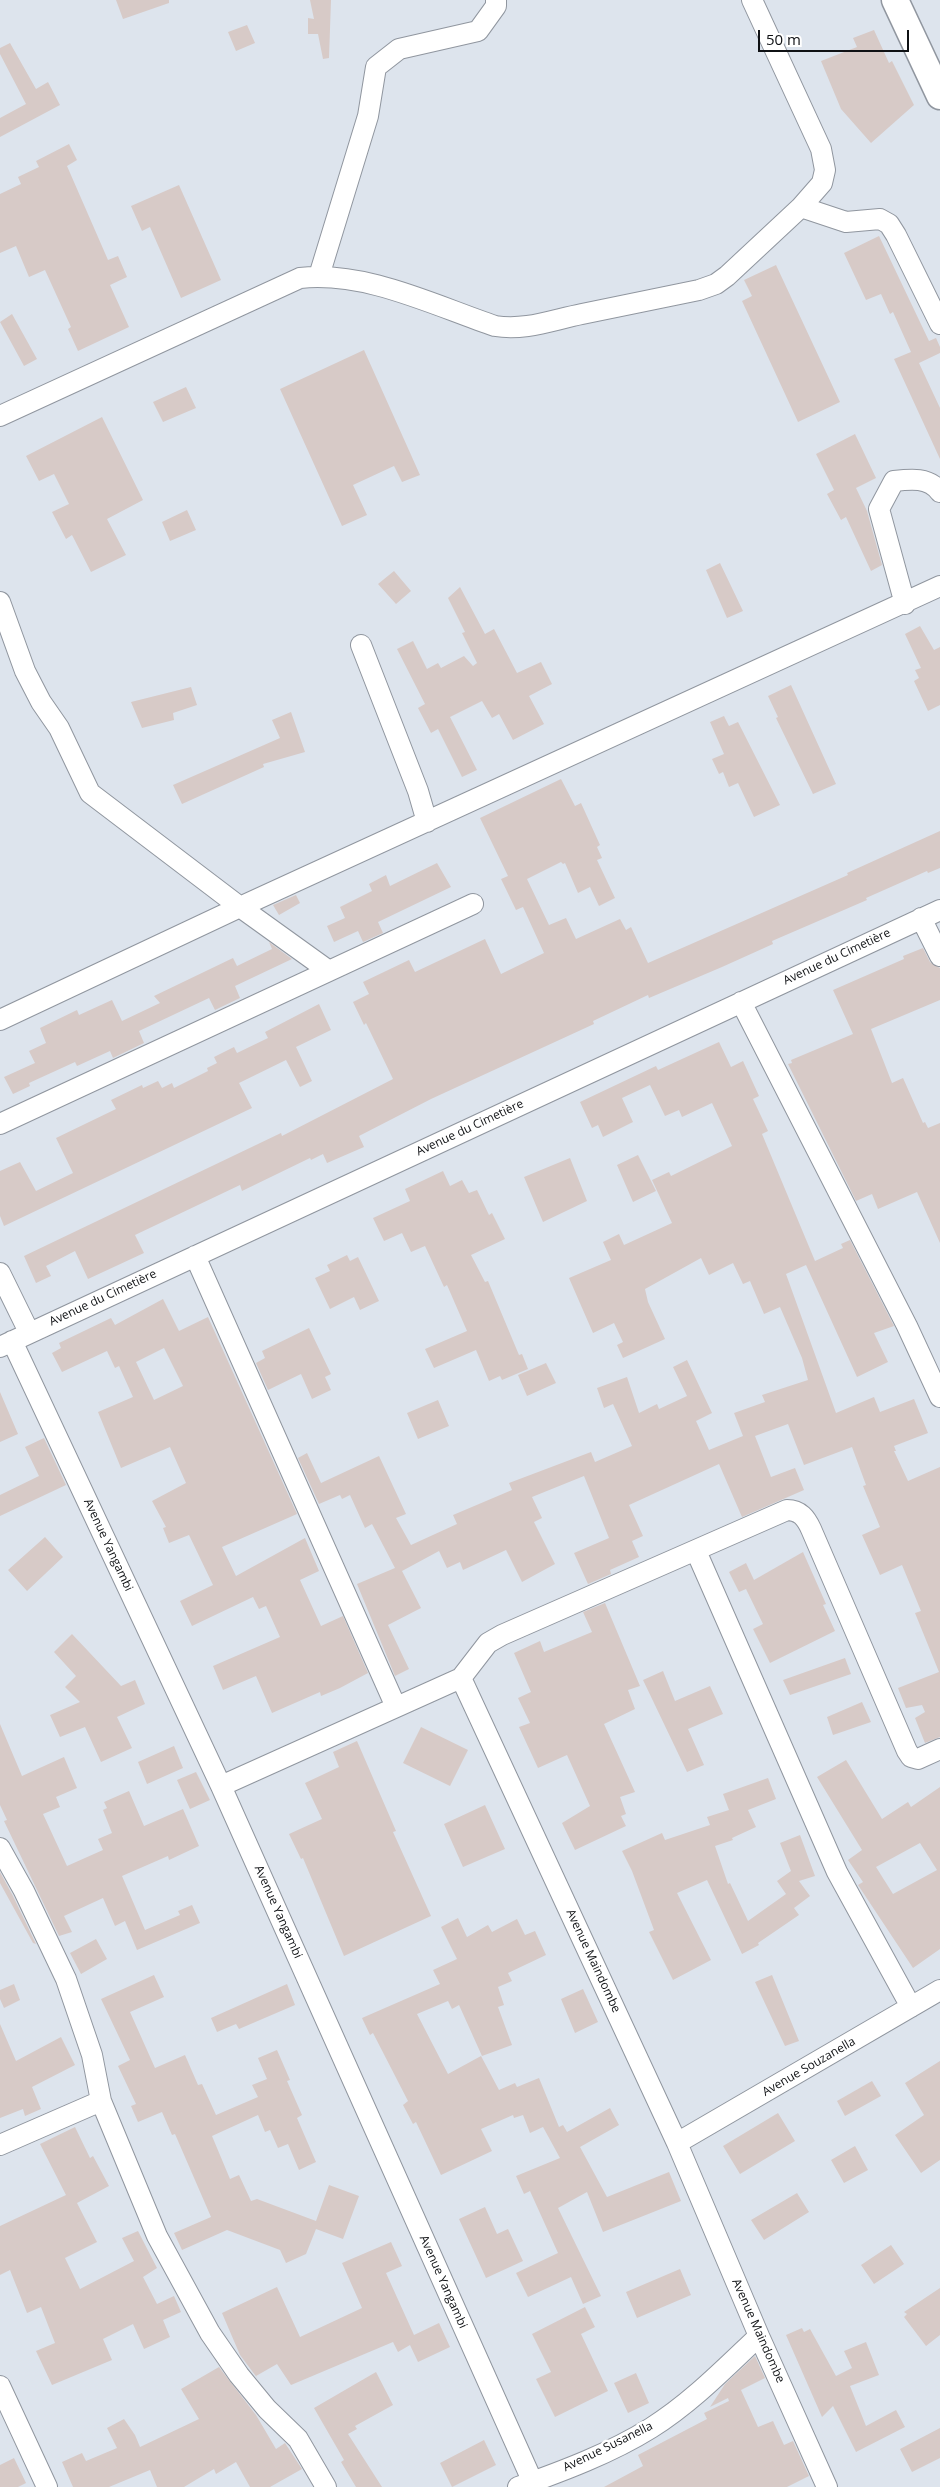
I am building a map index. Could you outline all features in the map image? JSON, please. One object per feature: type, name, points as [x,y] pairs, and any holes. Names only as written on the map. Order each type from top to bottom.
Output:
[{"type":"street","points":[[319,276],[368,116],[376,67],[399,49],[478,31],[496,6],[496,0]]},
{"type":"street","points":[[0,416],[300,278],[337,277],[388,288],[495,326],[512,329],[700,290],[716,284],[801,207],[822,183],[825,170],[824,158],[752,0]]},
{"type":"street","points":[[895,0],[940,96]]},
{"type":"street","points":[[801,207],[846,222],[880,219],[888,224],[896,235],[940,324]]},
{"type":"street","points":[[905,604],[878,509],[894,481],[917,478],[937,488],[940,492]]},
{"type":"street","points":[[0,1020],[240,907],[862,621],[905,604],[940,586]]},
{"type":"street","points":[[0,602],[25,671],[41,702],[59,728],[90,793],[240,907],[329,971]]},
{"type":"street","points":[[361,645],[418,791],[427,822]]},
{"type":"street","points":[[0,1124],[473,904]]},
{"type":"street","name":"Avenue du Cimetière","points":[[14,1340],[940,910]]},
{"type":"street","points":[[921,918],[940,956]]},
{"type":"street","points":[[741,1002],[907,1326],[940,1396]]},
{"type":"street","points":[[195,1256],[396,1707]]},
{"type":"street","name":"Avenue Yangambi","points":[[0,1273],[14,1340],[222,1786],[528,2485]]},
{"type":"street","points":[[222,1786],[461,1678],[476,1656],[488,1643],[502,1635],[788,1510],[795,1510],[801,1514],[811,1529],[907,1751],[911,1757],[918,1759],[940,1749]]},
{"type":"street","points":[[696,1551],[837,1872],[911,2007]]},
{"type":"street","name":"Avenue Maindombe","points":[[461,1678],[677,2143],[759,2336],[827,2487]]},
{"type":"street","points":[[0,1848],[24,1891],[66,1979],[92,2055],[102,2101],[157,2236],[210,2333],[239,2375],[267,2408],[298,2439],[326,2487]]},
{"type":"street","name":"Avenue Souzanella","points":[[677,2143],[940,1990]]},
{"type":"street","points":[[0,2145],[102,2101]]},
{"type":"street","name":"Avenue Susanella","points":[[528,2485],[592,2457],[650,2428],[712,2381],[759,2336]]},
{"type":"street","points":[[0,2386],[47,2487]]},
{"type":"building","points":[[116,0],[169,0],[169,3],[123,19]]},
{"type":"building","points":[[310,0],[331,0],[329,58],[323,59],[318,34],[308,34],[308,18],[314,19]]},
{"type":"building","points":[[247,25],[255,43],[236,51],[228,32]]},
{"type":"building","points":[[874,30],[889,63],[892,61],[914,105],[871,143],[841,109],[821,61],[857,47],[853,38]]},
{"type":"building","points":[[10,43],[36,89],[48,82],[60,105],[0,137],[0,118],[26,104],[0,54],[0,48]]},
{"type":"building","points":[[69,144],[77,160],[67,166],[108,260],[118,256],[127,277],[110,285],[129,327],[78,351],[68,329],[71,327],[45,270],[29,277],[16,246],[0,253],[0,194],[21,184],[18,177],[39,167],[36,161]]},
{"type":"building","points":[[179,185],[221,280],[181,298],[150,227],[142,231],[131,206]]},
{"type":"building","points":[[879,236],[929,341],[936,338],[940,347],[940,353],[919,363],[940,408],[940,459],[894,359],[911,352],[893,312],[890,314],[881,294],[866,300],[844,253]]},
{"type":"building","points":[[776,265],[840,402],[798,422],[742,301],[752,296],[744,280]]},
{"type":"building","points":[[12,314],[37,359],[24,366],[0,322]]},
{"type":"building","points":[[364,350],[420,475],[402,482],[394,466],[353,485],[367,515],[342,526],[280,389]]},
{"type":"building","points":[[186,387],[196,408],[163,422],[153,402]]},
{"type":"building","points":[[102,417],[143,500],[107,519],[126,555],[91,572],[72,535],[66,539],[52,512],[69,504],[54,474],[39,481],[26,456]]},
{"type":"building","points":[[855,434],[876,478],[856,488],[867,511],[882,565],[871,571],[846,517],[841,520],[827,494],[834,490],[816,454]]},
{"type":"building","points":[[187,510],[196,530],[170,541],[162,522]]},
{"type":"building","points":[[720,563],[743,611],[727,618],[706,570]]},
{"type":"building","points":[[394,571],[411,591],[396,604],[378,584]]},
{"type":"building","points":[[460,587],[485,634],[494,629],[517,673],[541,662],[552,684],[529,696],[544,724],[513,740],[499,714],[492,718],[482,701],[450,717],[477,770],[462,777],[438,729],[431,733],[418,708],[425,704],[397,649],[413,641],[427,669],[438,663],[441,668],[464,656],[473,666],[477,663],[462,633],[465,632],[448,598]]},
{"type":"building","points":[[920,626],[934,650],[940,647],[940,705],[928,711],[914,681],[919,678],[915,670],[921,668],[905,634]]},
{"type":"building","points":[[791,685],[836,784],[813,794],[776,718],[778,717],[768,696]]},
{"type":"building","points":[[191,687],[197,705],[173,713],[174,720],[142,728],[131,702]]},
{"type":"building","points":[[291,712],[305,752],[263,764],[264,767],[182,804],[173,785],[280,738],[272,720]]},
{"type":"building","points":[[724,716],[729,726],[738,722],[780,805],[754,817],[738,783],[729,787],[723,772],[719,774],[712,759],[724,754],[710,722]]},
{"type":"building","points":[[561,779],[575,806],[581,803],[600,845],[597,847],[602,858],[597,860],[615,898],[599,906],[590,887],[578,893],[565,863],[561,862],[527,879],[549,925],[566,918],[576,939],[620,919],[626,930],[631,927],[648,963],[848,875],[847,873],[940,831],[940,868],[928,873],[927,871],[866,898],[867,900],[772,941],[773,944],[722,967],[649,998],[648,995],[593,1021],[594,1024],[431,1099],[359,1136],[364,1147],[327,1163],[323,1154],[311,1160],[310,1158],[242,1191],[240,1185],[135,1235],[144,1253],[88,1279],[75,1251],[46,1266],[51,1276],[36,1283],[24,1256],[281,1133],[282,1136],[393,1079],[366,1023],[364,1025],[353,1002],[369,994],[363,982],[409,960],[415,972],[485,939],[501,974],[544,953],[523,907],[516,910],[501,879],[508,876],[480,818]]},
{"type":"building","points":[[437,863],[451,887],[378,922],[383,933],[363,942],[358,931],[334,942],[327,926],[345,918],[340,907],[372,891],[369,884],[386,875],[390,886]]},
{"type":"building","points":[[296,895],[300,903],[279,915],[273,905]]},
{"type":"building","points":[[269,942],[292,959],[235,986],[240,998],[215,1010],[209,998],[139,1031],[144,1043],[113,1058],[110,1051],[77,1066],[75,1062],[29,1083],[30,1086],[13,1094],[4,1077],[35,1063],[29,1051],[46,1043],[40,1028],[77,1010],[79,1015],[112,1000],[122,1021],[160,1003],[154,996],[233,958],[237,966],[272,949]]},
{"type":"building","points":[[923,948],[930,962],[940,968],[940,1000],[871,1029],[892,1083],[903,1078],[923,1123],[925,1122],[928,1128],[940,1123],[940,1243],[917,1192],[878,1209],[872,1194],[856,1201],[788,1064],[792,1063],[791,1060],[853,1034],[833,990],[904,959],[903,956]]},
{"type":"building","points":[[319,1004],[331,1030],[296,1047],[312,1081],[300,1087],[286,1060],[239,1083],[252,1108],[4,1226],[0,1216],[0,1171],[20,1162],[36,1191],[73,1173],[56,1138],[116,1109],[111,1100],[142,1085],[143,1088],[158,1081],[162,1088],[172,1083],[174,1088],[208,1071],[207,1068],[217,1063],[214,1057],[234,1047],[237,1053],[268,1038],[265,1032]]},
{"type":"building","points":[[719,1042],[731,1067],[743,1061],[759,1096],[753,1099],[768,1131],[762,1134],[815,1261],[843,1248],[841,1244],[850,1240],[894,1326],[874,1333],[888,1362],[857,1377],[806,1265],[786,1274],[836,1413],[874,1397],[880,1412],[914,1399],[928,1433],[894,1446],[896,1451],[894,1451],[908,1481],[940,1467],[940,1737],[925,1743],[915,1718],[925,1712],[922,1705],[906,1708],[898,1688],[939,1672],[915,1613],[921,1611],[902,1565],[880,1575],[862,1535],[880,1527],[863,1486],[866,1485],[852,1447],[804,1465],[788,1424],[755,1436],[771,1477],[795,1468],[804,1490],[742,1517],[719,1464],[629,1505],[643,1536],[632,1541],[639,1557],[610,1570],[611,1574],[588,1584],[574,1553],[609,1538],[584,1476],[532,1497],[542,1518],[534,1522],[555,1564],[522,1582],[506,1550],[463,1570],[460,1562],[447,1568],[439,1551],[402,1571],[421,1608],[388,1625],[409,1669],[395,1676],[357,1584],[395,1568],[372,1524],[365,1528],[350,1495],[342,1499],[340,1495],[319,1504],[298,1458],[307,1453],[321,1483],[379,1456],[406,1514],[396,1518],[411,1545],[457,1524],[453,1515],[512,1490],[509,1483],[591,1452],[595,1462],[632,1446],[613,1404],[604,1408],[597,1388],[627,1377],[639,1413],[657,1404],[659,1409],[687,1396],[673,1367],[687,1360],[712,1413],[696,1421],[709,1450],[743,1436],[734,1413],[765,1402],[762,1395],[808,1380],[802,1358],[780,1307],[764,1314],[750,1281],[743,1284],[733,1263],[709,1275],[701,1258],[645,1289],[648,1302],[665,1339],[623,1358],[617,1345],[623,1342],[614,1323],[593,1333],[569,1278],[611,1260],[603,1242],[619,1234],[624,1245],[672,1223],[652,1180],[669,1172],[671,1176],[732,1146],[712,1103],[682,1117],[679,1110],[665,1116],[650,1085],[622,1098],[633,1122],[603,1137],[598,1125],[592,1128],[580,1102],[656,1066],[658,1070]]},
{"type":"building","points":[[638,1155],[656,1191],[633,1202],[617,1165]]},
{"type":"building","points":[[570,1158],[587,1201],[543,1222],[524,1177]]},
{"type":"building","points":[[443,1171],[450,1186],[462,1180],[469,1193],[477,1190],[489,1215],[492,1213],[505,1239],[471,1255],[485,1282],[488,1281],[519,1355],[522,1354],[528,1369],[502,1380],[500,1376],[489,1381],[476,1350],[434,1368],[425,1349],[467,1331],[447,1285],[444,1287],[425,1246],[411,1252],[402,1233],[384,1241],[373,1218],[410,1201],[405,1189]]},
{"type":"building","points":[[347,1255],[350,1261],[358,1257],[379,1301],[360,1310],[354,1297],[330,1309],[315,1278],[330,1271],[327,1265]]},
{"type":"building","points":[[163,1299],[179,1331],[208,1317],[297,1514],[222,1547],[236,1576],[305,1538],[319,1571],[300,1580],[321,1626],[343,1616],[368,1673],[321,1696],[320,1692],[272,1713],[256,1676],[223,1690],[213,1666],[280,1637],[266,1606],[259,1609],[253,1597],[192,1626],[180,1601],[213,1585],[189,1535],[169,1543],[163,1528],[166,1527],[152,1501],[186,1483],[170,1447],[121,1468],[98,1412],[133,1397],[119,1366],[115,1368],[107,1351],[62,1372],[52,1353],[61,1348],[59,1343],[111,1318],[115,1325]],"holes":[[[164,1348],[183,1386],[154,1400],[136,1362]]]},
{"type":"building","points":[[309,1328],[331,1374],[325,1377],[331,1390],[312,1399],[301,1374],[268,1390],[256,1363],[265,1358],[262,1351]]},
{"type":"building","points":[[546,1363],[556,1383],[527,1396],[518,1375]]},
{"type":"building","points":[[0,1392],[18,1434],[0,1442]]},
{"type":"building","points":[[438,1400],[449,1426],[418,1439],[407,1413]]},
{"type":"building","points":[[44,1438],[66,1485],[0,1516],[0,1495],[39,1476],[25,1447]]},
{"type":"building","points":[[45,1537],[63,1557],[27,1591],[8,1570]]},
{"type":"building","points":[[803,1552],[826,1604],[823,1605],[835,1631],[770,1663],[753,1629],[763,1624],[746,1589],[739,1592],[729,1572],[746,1563],[754,1580]]},
{"type":"building","points":[[605,1603],[640,1686],[628,1690],[635,1709],[604,1724],[635,1792],[620,1797],[626,1814],[621,1816],[626,1826],[575,1850],[562,1823],[590,1806],[567,1755],[538,1768],[519,1727],[530,1723],[518,1698],[531,1692],[514,1653],[540,1641],[544,1652],[592,1632],[583,1612]]},
{"type":"building","points":[[72,1634],[121,1686],[135,1680],[145,1704],[117,1717],[132,1748],[101,1762],[85,1727],[60,1737],[50,1715],[80,1702],[65,1687],[76,1676],[54,1652]]},
{"type":"building","points":[[845,1658],[851,1674],[790,1695],[783,1680]]},
{"type":"building","points":[[663,1671],[675,1701],[710,1686],[723,1714],[688,1729],[704,1765],[687,1772],[643,1680]]},
{"type":"building","points":[[862,1702],[871,1722],[833,1735],[827,1717]]},
{"type":"building","points":[[0,1724],[22,1776],[64,1757],[77,1788],[56,1797],[60,1807],[43,1814],[67,1866],[103,1850],[98,1839],[112,1833],[103,1810],[107,1808],[104,1802],[129,1791],[144,1826],[183,1809],[199,1846],[169,1860],[168,1856],[122,1876],[145,1930],[180,1915],[178,1911],[192,1905],[200,1923],[137,1950],[125,1921],[115,1926],[103,1898],[64,1916],[72,1932],[59,1936],[4,1821],[7,1820],[0,1805]]},
{"type":"building","points":[[421,1727],[468,1750],[450,1786],[403,1763]]},
{"type":"building","points":[[357,1741],[396,1831],[393,1832],[431,1916],[344,1956],[303,1858],[301,1859],[289,1834],[322,1819],[305,1783],[339,1767],[333,1752]]},
{"type":"building","points":[[174,1746],[183,1768],[147,1784],[138,1762]]},
{"type":"building","points":[[846,1760],[882,1819],[908,1802],[911,1807],[940,1787],[940,1949],[913,1968],[858,1885],[863,1882],[848,1860],[862,1850],[817,1777]],"holes":[[[920,1843],[937,1870],[893,1894],[876,1867]]]},
{"type":"building","points":[[196,1772],[210,1800],[190,1809],[177,1780]]},
{"type":"building","points":[[768,1778],[776,1799],[748,1810],[756,1827],[732,1838],[733,1840],[715,1846],[728,1884],[730,1883],[748,1921],[786,1894],[777,1881],[791,1871],[780,1843],[800,1835],[815,1876],[799,1881],[810,1896],[794,1908],[799,1915],[758,1943],[759,1945],[742,1954],[707,1880],[677,1893],[711,1960],[673,1980],[649,1932],[654,1930],[632,1871],[622,1851],[662,1833],[665,1840],[710,1825],[707,1817],[729,1810],[723,1794]]},
{"type":"building","points":[[485,1805],[505,1849],[463,1867],[444,1824]]},
{"type":"building","points":[[0,1872],[36,1944],[33,1943],[0,1883]]},
{"type":"building","points":[[458,1918],[467,1937],[488,1925],[492,1932],[517,1919],[525,1935],[535,1931],[546,1955],[508,1973],[512,1981],[498,1987],[504,2005],[498,2007],[512,2045],[482,2056],[459,2005],[452,2009],[448,2001],[417,2014],[448,2074],[481,2056],[499,2090],[515,2083],[517,2087],[539,2078],[559,2127],[563,2125],[567,2132],[610,2108],[619,2125],[580,2147],[607,2197],[669,2172],[681,2201],[603,2232],[587,2192],[558,2208],[601,2296],[583,2304],[571,2277],[528,2297],[516,2273],[558,2253],[530,2191],[524,2194],[516,2176],[560,2158],[543,2127],[530,2133],[523,2115],[514,2118],[513,2115],[481,2129],[492,2151],[441,2175],[416,2122],[413,2124],[403,2105],[408,2101],[373,2033],[370,2035],[362,2018],[440,1984],[433,1970],[457,1959],[441,1927]]},
{"type":"building","points":[[96,1939],[107,1959],[81,1974],[70,1953]]},
{"type":"building","points":[[154,1975],[164,1997],[130,2012],[155,2068],[185,2055],[198,2085],[202,2084],[216,2115],[258,2097],[252,2085],[267,2079],[258,2058],[277,2050],[290,2080],[287,2081],[302,2115],[297,2118],[316,2162],[299,2170],[288,2144],[278,2148],[270,2130],[265,2132],[258,2115],[212,2136],[230,2179],[239,2175],[251,2201],[257,2199],[316,2221],[329,2185],[359,2196],[343,2239],[316,2229],[306,2254],[286,2263],[280,2250],[227,2230],[182,2250],[174,2233],[211,2217],[175,2134],[172,2135],[162,2112],[138,2122],[131,2106],[136,2104],[118,2066],[130,2060],[101,1999]]},
{"type":"building","points":[[772,1975],[799,2041],[785,2046],[755,1982]]},
{"type":"building","points":[[14,1984],[20,2000],[4,2008],[0,1999],[0,1990]]},
{"type":"building","points":[[287,1984],[295,2005],[239,2029],[236,2024],[217,2032],[211,2018]]},
{"type":"building","points":[[583,1989],[598,2022],[575,2033],[561,1999]]},
{"type":"building","points":[[0,2024],[16,2061],[61,2037],[75,2065],[32,2087],[41,2109],[25,2116],[23,2109],[0,2118]]},
{"type":"building","points":[[940,2061],[940,2160],[921,2173],[895,2135],[924,2115],[905,2083]]},
{"type":"building","points":[[872,2081],[881,2096],[845,2116],[837,2101]]},
{"type":"building","points":[[778,2113],[795,2141],[740,2174],[723,2146]]},
{"type":"building","points":[[75,2127],[90,2158],[93,2156],[109,2186],[77,2203],[97,2242],[65,2258],[80,2289],[134,2261],[122,2238],[138,2231],[157,2268],[143,2277],[157,2304],[174,2296],[181,2312],[163,2320],[170,2337],[144,2349],[133,2324],[103,2339],[112,2360],[52,2385],[36,2351],[55,2343],[41,2307],[27,2313],[10,2270],[0,2275],[0,2226],[66,2195],[40,2144]]},
{"type":"building","points":[[855,2146],[868,2170],[844,2183],[831,2160]]},
{"type":"building","points":[[797,2193],[809,2212],[764,2240],[751,2220]]},
{"type":"building","points":[[485,2207],[497,2234],[508,2229],[523,2261],[486,2278],[459,2219]]},
{"type":"building","points":[[391,2242],[402,2266],[386,2273],[414,2335],[439,2323],[450,2347],[418,2362],[410,2345],[398,2352],[393,2342],[291,2385],[277,2364],[256,2376],[258,2379],[240,2355],[222,2313],[277,2287],[300,2337],[362,2308],[342,2263]]},
{"type":"building","points":[[891,2245],[904,2264],[874,2284],[861,2265]]},
{"type":"building","points":[[680,2269],[691,2295],[637,2318],[626,2292]]},
{"type":"building","points":[[940,2288],[940,2335],[926,2346],[904,2317],[907,2314],[904,2312]]},
{"type":"building","points":[[585,2307],[595,2327],[581,2334],[608,2391],[555,2417],[536,2379],[551,2372],[532,2334]]},
{"type":"building","points":[[802,2328],[804,2332],[810,2329],[836,2376],[852,2368],[844,2351],[866,2342],[879,2375],[850,2386],[866,2426],[896,2410],[905,2427],[856,2452],[833,2406],[822,2417],[786,2335]]},
{"type":"building","points":[[755,2356],[765,2378],[741,2390],[758,2427],[773,2421],[784,2445],[793,2441],[809,2476],[787,2487],[604,2487],[643,2466],[638,2455],[707,2419],[704,2413],[729,2401],[728,2398],[710,2407],[725,2384]]},
{"type":"building","points":[[219,2367],[256,2415],[276,2449],[285,2443],[302,2469],[270,2487],[250,2487],[236,2462],[216,2474],[214,2469],[184,2487],[157,2487],[150,2470],[109,2487],[73,2487],[62,2462],[82,2453],[86,2461],[117,2448],[107,2428],[124,2419],[135,2435],[140,2447],[199,2419],[181,2389]]},
{"type":"building","points":[[376,2372],[393,2405],[355,2426],[357,2429],[348,2434],[382,2487],[356,2487],[341,2462],[344,2460],[314,2408]]},
{"type":"building","points":[[636,2373],[649,2403],[628,2413],[614,2383]]},
{"type":"building","points":[[940,2428],[940,2458],[912,2472],[900,2449]]},
{"type":"building","points":[[484,2440],[496,2465],[452,2487],[440,2463]]},
{"type":"building","points":[[14,2458],[26,2483],[18,2487],[0,2487],[0,2465]]}]
